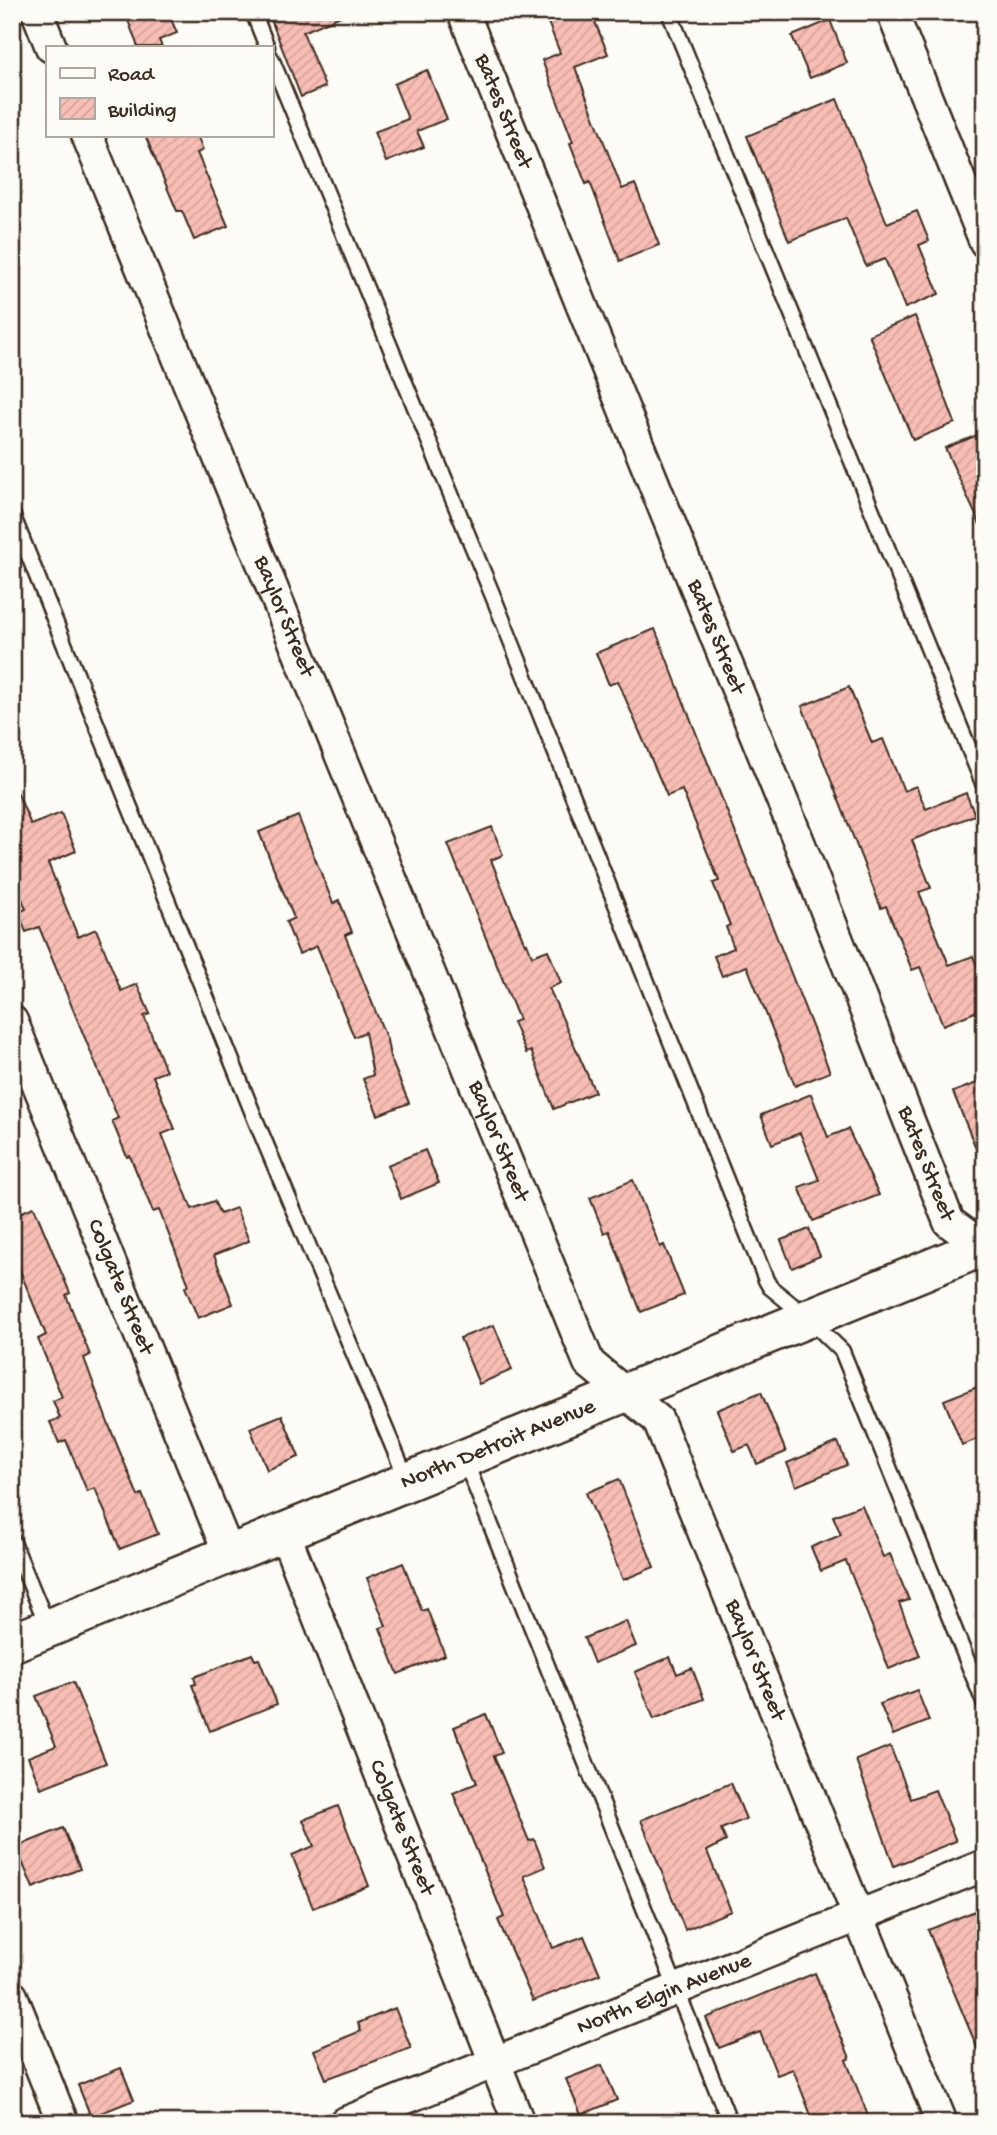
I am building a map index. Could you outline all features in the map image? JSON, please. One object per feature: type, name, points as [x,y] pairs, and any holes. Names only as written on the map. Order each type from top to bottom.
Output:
[{"type":"street","points":[[37,12],[51,46]]},
{"type":"street","name":"Bates Street","points":[[463,12],[799,842],[948,1222],[984,1247]]},
{"type":"street","points":[[892,12],[985,242]]},
{"type":"street","name":"Baylor Street","points":[[87,136],[589,1363],[659,1420],[942,2123]]},
{"type":"street","name":"Colgate Street","points":[[12,1021],[229,1554]]},
{"type":"street","name":"North Detroit Avenue","points":[[12,1643],[984,1247]]},
{"type":"street","name":"Colgate Street","points":[[284,1532],[519,2123]]},
{"type":"street","name":"North Elgin Avenue","points":[[344,2123],[985,1866]]},
{"type":"street","points":[[12,1996],[63,2123]]},
{"type":"lane","points":[[253,12],[267,46]]},
{"type":"lane","points":[[669,12],[985,788]]},
{"type":"lane","points":[[273,63],[489,588],[766,1280],[770,1287],[842,1351],[985,1706]]},
{"type":"lane","points":[[12,514],[256,1121],[407,1482]]},
{"type":"lane","points":[[464,1458],[730,2123]]},
{"type":"lane","points":[[12,1540],[48,1628]]},
{"type":"building","points":[[125,12],[168,12],[177,33],[159,40],[162,46],[138,46]]},
{"type":"building","points":[[282,12],[350,12],[303,32],[325,87],[301,97],[270,17]]},
{"type":"building","points":[[544,12],[591,12],[608,54],[575,67],[622,189],[635,184],[659,245],[620,261],[590,182],[586,184],[570,143],[573,142],[542,60],[560,53]]},
{"type":"building","points":[[830,20],[847,63],[810,78],[792,36]]},
{"type":"building","points":[[427,70],[447,119],[417,131],[424,147],[386,162],[374,132],[408,119],[394,84]]},
{"type":"building","points":[[837,99],[887,223],[917,211],[929,241],[919,245],[939,294],[905,308],[885,259],[866,266],[846,218],[789,241],[747,136]]},
{"type":"building","points":[[145,136],[197,136],[203,150],[197,153],[228,226],[194,240],[182,211],[177,211]]},
{"type":"building","points":[[915,316],[955,423],[913,440],[869,335]]},
{"type":"building","points":[[985,432],[985,533],[984,533],[945,448]]},
{"type":"building","points":[[655,629],[830,1072],[795,1086],[747,966],[722,976],[714,956],[734,948],[726,927],[730,925],[713,883],[719,881],[682,790],[667,796],[618,681],[609,685],[596,653]]},
{"type":"building","points":[[849,687],[872,743],[883,739],[904,791],[916,786],[926,809],[966,793],[975,815],[912,840],[931,888],[919,892],[949,965],[973,956],[985,986],[985,1008],[943,1025],[920,967],[912,970],[886,906],[881,908],[802,706]]},
{"type":"building","points":[[13,782],[31,825],[61,813],[76,851],[48,863],[78,937],[96,929],[121,991],[137,984],[150,1014],[144,1016],[166,1071],[153,1076],[175,1129],[162,1134],[192,1209],[214,1201],[220,1214],[236,1208],[249,1241],[214,1255],[233,1304],[198,1318],[185,1287],[189,1285],[159,1210],[153,1212],[112,1121],[118,1118],[39,927],[26,932],[18,912],[26,909],[12,874]]},
{"type":"building","points":[[298,816],[333,903],[339,900],[352,932],[345,935],[409,1103],[378,1115],[363,1079],[373,1075],[365,1032],[354,1037],[317,946],[299,954],[286,922],[294,918],[259,832]]},
{"type":"building","points":[[492,827],[503,855],[491,860],[532,956],[548,950],[561,983],[549,988],[595,1092],[554,1109],[531,1051],[526,1053],[513,1022],[519,1020],[448,844]]},
{"type":"building","points":[[985,1080],[985,1167],[984,1168],[953,1092]]},
{"type":"building","points":[[811,1094],[828,1137],[848,1129],[879,1195],[813,1221],[799,1187],[819,1180],[800,1133],[772,1144],[761,1115]]},
{"type":"building","points":[[425,1150],[439,1183],[401,1199],[387,1165]]},
{"type":"building","points":[[633,1180],[660,1247],[664,1245],[684,1295],[641,1312],[609,1231],[604,1233],[590,1198]]},
{"type":"building","points":[[34,1207],[70,1293],[66,1295],[90,1355],[84,1358],[108,1423],[138,1496],[142,1494],[158,1534],[120,1549],[95,1488],[87,1491],[66,1440],[59,1443],[50,1422],[60,1418],[53,1401],[62,1397],[38,1339],[46,1335],[12,1251],[12,1216]]},
{"type":"building","points":[[809,1229],[820,1256],[792,1268],[781,1240]]},
{"type":"building","points":[[494,1325],[512,1370],[479,1384],[460,1338]]},
{"type":"building","points":[[985,1384],[985,1436],[962,1445],[944,1400]]},
{"type":"building","points":[[761,1392],[786,1452],[757,1464],[749,1445],[734,1451],[717,1410]]},
{"type":"building","points":[[282,1415],[299,1457],[267,1470],[250,1428]]},
{"type":"building","points":[[838,1442],[847,1465],[796,1486],[787,1463]]},
{"type":"building","points":[[619,1479],[654,1567],[623,1580],[586,1493]]},
{"type":"building","points":[[862,1505],[883,1557],[890,1554],[909,1600],[899,1603],[920,1656],[889,1669],[846,1561],[821,1571],[811,1547],[841,1535],[833,1516]]},
{"type":"building","points":[[403,1563],[422,1611],[427,1609],[445,1655],[398,1674],[380,1628],[386,1626],[367,1578]]},
{"type":"building","points":[[626,1621],[636,1646],[594,1663],[584,1638]]},
{"type":"building","points":[[252,1654],[255,1660],[259,1659],[277,1704],[210,1731],[192,1685],[196,1684],[194,1677]]},
{"type":"building","points":[[670,1657],[677,1674],[692,1668],[704,1699],[654,1719],[635,1672]]},
{"type":"building","points":[[73,1682],[106,1763],[41,1788],[28,1757],[56,1746],[36,1696]]},
{"type":"building","points":[[917,1690],[929,1721],[893,1735],[880,1704]]},
{"type":"building","points":[[486,1714],[502,1753],[494,1756],[529,1841],[534,1839],[545,1867],[524,1876],[553,1948],[584,1936],[600,1974],[533,2001],[498,1920],[504,1917],[453,1793],[477,1783],[454,1727]]},
{"type":"building","points":[[890,1746],[911,1799],[935,1790],[956,1841],[894,1866],[856,1760]]},
{"type":"building","points":[[731,1783],[746,1819],[721,1829],[726,1841],[707,1851],[731,1911],[685,1930],[641,1820]]},
{"type":"building","points":[[338,1806],[369,1886],[313,1908],[292,1855],[314,1846],[303,1820]]},
{"type":"building","points":[[63,1828],[80,1869],[33,1888],[16,1847]]},
{"type":"building","points":[[985,1907],[985,2063],[984,2064],[928,1930]]},
{"type":"building","points":[[815,1973],[850,2058],[846,2060],[871,2123],[814,2123],[793,2069],[777,2075],[760,2032],[719,2048],[706,2018]]},
{"type":"building","points":[[395,2008],[411,2048],[326,2079],[314,2050],[361,2031],[358,2023]]},
{"type":"building","points":[[602,2065],[617,2100],[581,2115],[566,2079]]},
{"type":"building","points":[[121,2068],[134,2100],[91,2117],[78,2085]]}]
